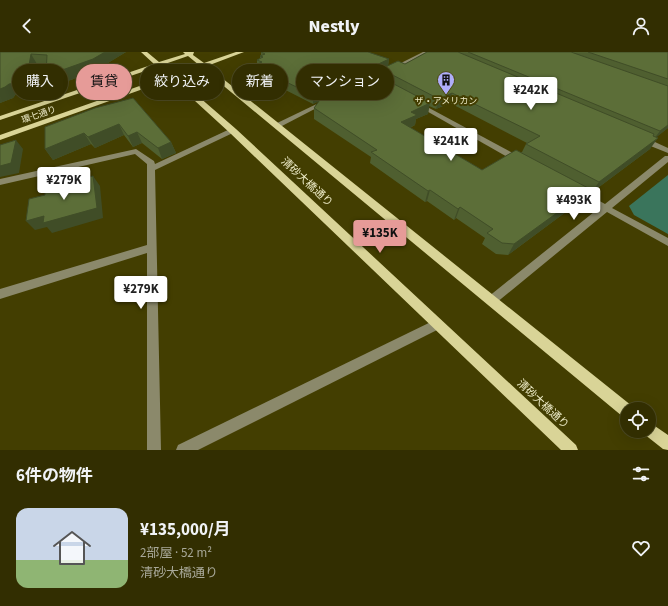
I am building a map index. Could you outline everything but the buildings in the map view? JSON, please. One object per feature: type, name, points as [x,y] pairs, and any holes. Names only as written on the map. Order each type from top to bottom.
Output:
[{"type":"main road","name":"清砂大橋通り","points":[[144,52],[157,64]]},
{"type":"main road","name":"環七通り","points":[[160,64],[187,53],[196,52]]},
{"type":"main road","name":"環七通り","points":[[208,64],[241,52]]},
{"type":"main road","name":"清砂大橋通り","points":[[187,53],[201,64]]},
{"type":"main road","name":"環七通り","points":[[0,118],[140,71]]},
{"type":"main road","name":"清砂大橋通り","points":[[224,83],[620,405]]},
{"type":"main road","name":"環七通り","points":[[0,138],[140,88]]},
{"type":"main road","name":"清砂大橋通り","points":[[198,100],[233,131],[571,450]]},
{"type":"main road","points":[[656,435],[668,444]]},
{"type":"street","points":[[394,68],[427,52]]},
{"type":"street","points":[[277,125],[330,100]]},
{"type":"street","points":[[411,100],[527,164]]},
{"type":"street","points":[[151,169],[233,131]]},
{"type":"street","points":[[631,135],[668,151]]},
{"type":"street","points":[[0,182],[136,151],[151,162],[154,450]]},
{"type":"street","points":[[492,300],[668,158]]},
{"type":"street","points":[[568,187],[668,242]]},
{"type":"street","points":[[0,294],[151,248]]},
{"type":"street","points":[[183,450],[437,324]]},
{"type":"green space","points":[[668,175],[668,234],[634,215],[629,206]]},
{"type":"place","name":"ザ・アメリカン","points":[[446,95]]}]
